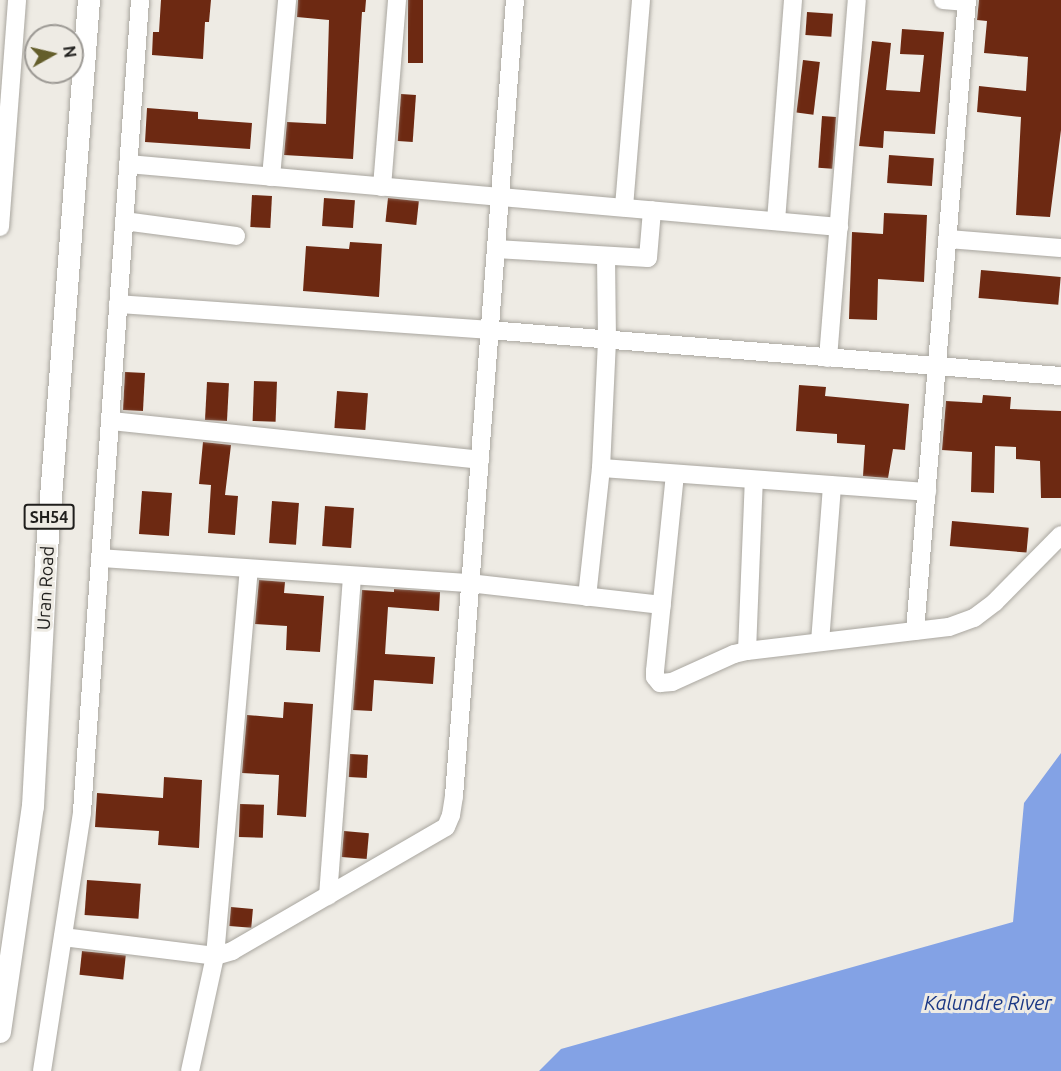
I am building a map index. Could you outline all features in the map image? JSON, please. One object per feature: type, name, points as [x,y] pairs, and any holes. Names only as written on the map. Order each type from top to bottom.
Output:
[{"type":"main road","name":"Uran Road","points":[[0,1032],[33,806],[47,540],[89,0]]},
{"type":"street","points":[[0,227],[3,154],[17,0]]},
{"type":"street","points":[[42,1071],[82,812],[140,0]]},
{"type":"street","points":[[272,177],[287,0]]},
{"type":"street","points":[[382,187],[397,0]]},
{"type":"street","points":[[63,937],[215,956],[232,951],[434,836],[446,827],[449,821],[454,796],[515,0]]},
{"type":"street","points":[[624,207],[641,0]]},
{"type":"street","points":[[776,221],[793,0]]},
{"type":"street","points":[[828,358],[858,0]]},
{"type":"street","points":[[915,631],[967,1],[943,0]]},
{"type":"street","points":[[128,164],[839,227]]},
{"type":"street","points":[[496,249],[648,258],[652,210]]},
{"type":"street","points":[[124,221],[236,236]]},
{"type":"street","points":[[948,239],[1061,248]]},
{"type":"street","points":[[587,597],[601,468],[607,339],[606,256]]},
{"type":"street","points":[[118,304],[607,339],[1061,376]]},
{"type":"street","points":[[111,421],[480,460]]},
{"type":"street","points":[[601,468],[927,492]]},
{"type":"street","points":[[675,474],[655,671],[655,677],[660,683],[672,682],[734,654],[747,651],[949,627],[974,618],[995,602],[1061,535]]},
{"type":"street","points":[[747,651],[754,480]]},
{"type":"street","points":[[820,642],[832,485]]},
{"type":"street","points":[[100,558],[352,577],[469,583],[662,604]]},
{"type":"street","points":[[190,1071],[215,956],[249,569]]},
{"type":"street","points":[[328,896],[352,577]]},
{"type":"water","name":"Kalundre River","points":[[1061,753],[1061,1071],[539,1071],[561,1049],[1013,922],[1024,803]]},
{"type":"building","points":[[161,0],[211,0],[209,22],[205,22],[203,59],[152,55],[153,32],[159,32]]},
{"type":"building","points":[[298,0],[366,0],[365,12],[362,12],[353,159],[284,155],[287,122],[326,124],[329,20],[297,17]]},
{"type":"building","points":[[408,0],[423,0],[423,63],[408,63]]},
{"type":"building","points":[[979,0],[1061,0],[1061,130],[1050,217],[1016,215],[1021,117],[977,112],[979,86],[1026,91],[1028,57],[984,53],[987,21],[977,20]]},
{"type":"building","points":[[807,12],[833,14],[831,37],[805,35]]},
{"type":"building","points":[[902,29],[944,32],[935,134],[884,131],[883,148],[859,146],[872,41],[891,43],[886,90],[920,92],[924,55],[900,54]]},
{"type":"building","points":[[803,60],[820,62],[813,115],[797,113]]},
{"type":"building","points":[[401,94],[416,95],[413,142],[398,141]]},
{"type":"building","points":[[147,108],[198,112],[198,119],[252,123],[250,149],[145,142]]},
{"type":"building","points":[[822,116],[836,117],[832,169],[818,168]]},
{"type":"building","points":[[889,155],[934,158],[932,186],[887,183]]},
{"type":"building","points":[[252,195],[272,196],[270,228],[250,227]]},
{"type":"building","points":[[324,198],[355,200],[353,228],[322,226]]},
{"type":"building","points":[[388,198],[419,201],[416,225],[385,222]]},
{"type":"building","points":[[884,213],[927,215],[924,282],[878,279],[877,320],[849,319],[852,232],[883,234]]},
{"type":"building","points":[[350,242],[382,244],[379,297],[303,291],[306,246],[349,249]]},
{"type":"building","points":[[981,270],[1061,277],[1058,305],[979,298]]},
{"type":"building","points":[[125,372],[145,373],[143,411],[123,410]]},
{"type":"building","points":[[254,381],[277,382],[276,422],[253,421]]},
{"type":"building","points":[[207,382],[229,383],[227,421],[205,420]]},
{"type":"building","points":[[799,385],[826,387],[825,396],[909,404],[905,450],[893,449],[888,478],[863,476],[865,445],[837,443],[837,434],[796,431]]},
{"type":"building","points":[[337,391],[368,393],[365,430],[334,428]]},
{"type":"building","points":[[983,395],[1011,397],[1010,409],[1061,411],[1061,498],[1041,498],[1040,461],[1016,459],[1016,447],[995,446],[994,493],[971,492],[972,452],[942,450],[946,401],[982,403]]},
{"type":"building","points":[[203,442],[231,445],[225,495],[238,496],[235,535],[208,533],[211,485],[199,484]]},
{"type":"building","points":[[142,491],[172,493],[169,536],[139,534]]},
{"type":"building","points":[[272,501],[299,503],[296,545],[269,543]]},
{"type":"building","points":[[325,506],[354,508],[351,548],[322,546]]},
{"type":"building","points":[[952,521],[1029,528],[1027,553],[950,546]]},
{"type":"building","points":[[259,580],[285,582],[284,593],[324,596],[320,652],[286,650],[287,626],[255,624]]},
{"type":"building","points":[[394,589],[440,592],[439,611],[388,607],[385,654],[435,657],[433,684],[374,680],[372,711],[353,710],[362,590],[394,592]]},
{"type":"building","points":[[284,702],[313,704],[306,817],[277,815],[279,775],[242,773],[247,715],[283,718]]},
{"type":"building","points":[[350,754],[368,755],[367,778],[349,777]]},
{"type":"building","points":[[164,777],[202,780],[199,848],[158,845],[159,831],[95,827],[97,793],[163,798]]},
{"type":"building","points":[[240,804],[264,805],[263,838],[239,837]]},
{"type":"building","points":[[344,831],[369,833],[367,859],[342,857]]},
{"type":"building","points":[[87,880],[141,884],[138,919],[85,915]]},
{"type":"building","points":[[231,907],[253,909],[251,928],[229,926]]},
{"type":"building","points":[[82,951],[126,956],[123,979],[79,975]]}]
